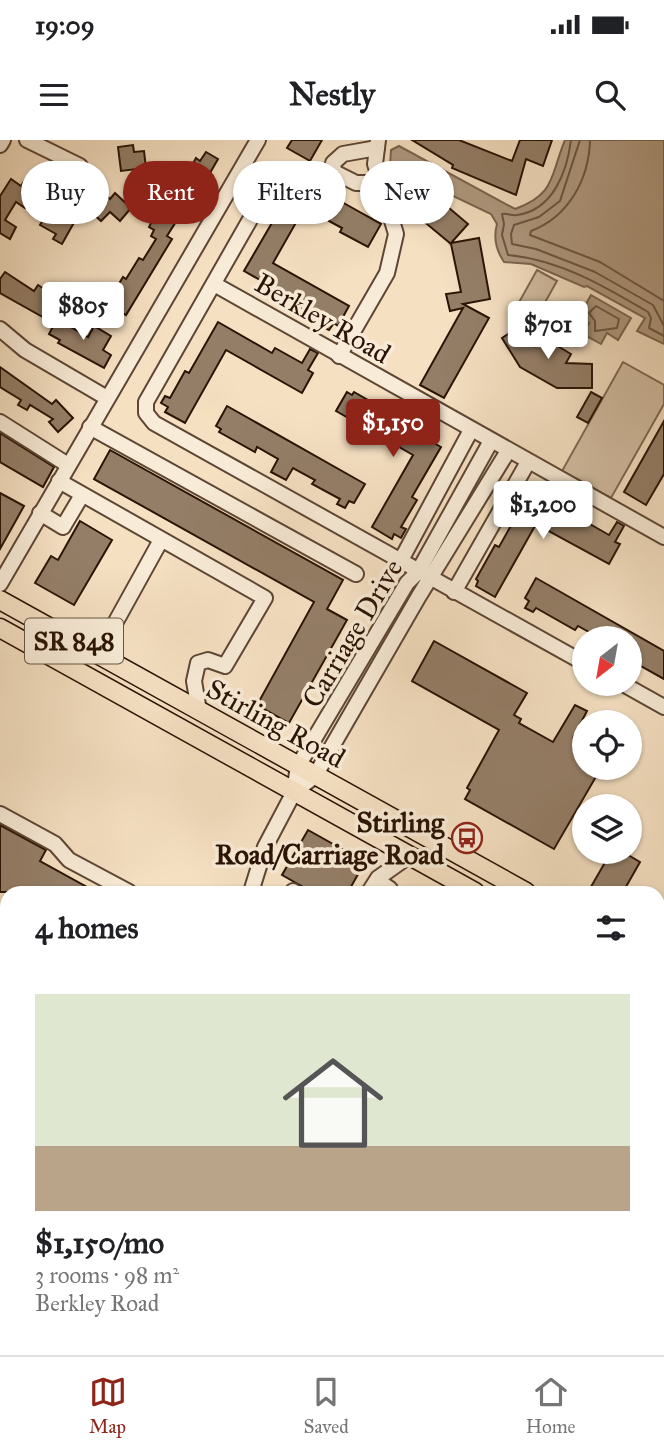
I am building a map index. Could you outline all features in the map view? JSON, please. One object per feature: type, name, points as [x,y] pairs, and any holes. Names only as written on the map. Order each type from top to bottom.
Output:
[{"type":"main road","name":"Stirling Road","points":[[0,600],[515,886]]},
{"type":"main road","name":"Stirling Road","points":[[0,628],[464,886]]},
{"type":"street","points":[[0,145],[3,140]]},
{"type":"street","points":[[27,140],[70,161]]},
{"type":"street","points":[[0,584],[258,140]]},
{"type":"street","points":[[360,181],[344,180],[334,172],[332,163],[344,154],[378,144]]},
{"type":"street","points":[[248,224],[146,402],[146,413],[154,423],[572,656]]},
{"type":"street","points":[[339,355],[387,273],[396,234],[393,224]]},
{"type":"street","name":"Berkley Road","points":[[214,284],[664,537]]},
{"type":"street","points":[[0,329],[24,351],[107,398]]},
{"type":"street","points":[[0,422],[68,465]]},
{"type":"street","points":[[90,427],[356,574]]},
{"type":"street","points":[[400,562],[471,430]]},
{"type":"street","name":"Carriage Drive","points":[[294,792],[298,766],[407,583],[418,572],[491,441]]},
{"type":"street","name":"Carriage Drive","points":[[294,792],[315,776],[508,451]]},
{"type":"street","points":[[454,592],[528,462]]},
{"type":"street","points":[[59,481],[265,598],[225,666],[208,660],[198,663],[194,681],[199,711]]},
{"type":"street","points":[[40,513],[63,527],[82,495]]},
{"type":"street","points":[[98,654],[160,540]]},
{"type":"street","points":[[642,695],[664,707]]},
{"type":"street","points":[[326,722],[340,731]]},
{"type":"street","points":[[253,886],[265,847],[294,792]]},
{"type":"street","points":[[0,814],[55,845],[69,860],[118,886]]},
{"type":"street","points":[[373,886],[393,864],[409,856]]},
{"type":"shaded area","points":[[537,270],[557,281],[538,315],[518,304]]},
{"type":"shaded area","points":[[623,362],[664,385],[664,404],[611,498],[562,471]]},
{"type":"water","points":[[565,140],[664,140],[664,344],[637,331],[645,318],[587,286],[531,264],[504,262],[496,244],[497,224],[491,214],[454,196],[454,176],[515,209],[538,197],[553,174]]},
{"type":"water","points":[[399,146],[427,161],[390,161],[391,150]]},
{"type":"water","points":[[591,295],[631,318],[618,340],[607,333],[601,344],[583,334],[589,323],[579,317]]},
{"type":"building","points":[[292,140],[322,140],[310,161],[287,148]]},
{"type":"building","points":[[412,140],[459,140],[512,161],[520,140],[552,140],[543,166],[526,159],[516,195],[454,169],[454,161],[446,161]]},
{"type":"building","points":[[133,145],[134,152],[144,151],[145,161],[123,161],[121,171],[118,147]]},
{"type":"building","points":[[206,152],[218,159],[217,161],[200,161]]},
{"type":"building","points":[[11,179],[21,186],[21,205],[16,202],[5,220],[16,227],[10,239],[0,233],[0,196]]},
{"type":"building","points":[[115,193],[123,200],[123,217],[120,221],[109,213],[110,199]]},
{"type":"building","points":[[346,204],[360,212],[360,224],[381,224],[368,247],[340,232],[342,228],[335,224],[346,224]]},
{"type":"building","points":[[454,212],[468,224],[451,243],[479,238],[490,299],[463,304],[489,318],[444,398],[420,385],[463,308],[450,311],[446,294],[461,292],[451,244],[427,224],[454,224]]},
{"type":"building","points":[[73,224],[62,244],[53,239],[56,234],[40,225]]},
{"type":"building","points":[[150,224],[174,224],[167,236],[172,239],[126,315],[108,304],[111,299],[106,295],[113,284],[117,287],[123,277],[126,279],[139,258],[143,260],[156,239],[151,236],[154,230],[149,227]]},
{"type":"building","points":[[271,224],[295,224],[273,263],[349,306],[338,326],[334,323],[329,330],[321,326],[324,321],[297,306],[299,302],[244,271]]},
{"type":"building","points":[[5,272],[34,291],[38,285],[54,295],[51,301],[57,305],[48,320],[0,293],[0,279]]},
{"type":"building","points":[[57,319],[88,337],[94,326],[111,336],[103,350],[111,355],[104,368],[58,343],[60,340],[49,334]]},
{"type":"building","points":[[218,322],[272,353],[275,348],[302,363],[310,349],[318,353],[308,370],[313,373],[302,393],[226,350],[185,423],[165,412],[168,407],[161,403],[165,396],[170,398],[185,371],[189,373]]},
{"type":"building","points":[[522,325],[535,346],[541,336],[571,354],[566,363],[592,364],[592,388],[557,388],[520,367],[502,338]]},
{"type":"building","points":[[0,367],[52,404],[56,400],[73,418],[58,432],[49,422],[53,419],[30,405],[27,410],[18,405],[21,400],[0,387]]},
{"type":"building","points":[[347,392],[352,395],[354,392],[389,412],[386,416],[441,447],[412,497],[417,500],[401,527],[406,529],[401,538],[394,534],[392,539],[372,527],[413,455],[336,411]]},
{"type":"building","points":[[591,392],[602,398],[588,423],[577,417]]},
{"type":"building","points":[[227,406],[365,484],[354,503],[349,501],[345,508],[337,504],[340,499],[312,484],[315,480],[293,468],[286,480],[271,472],[278,459],[257,447],[255,452],[219,432],[221,429],[216,426]]},
{"type":"building","points":[[664,421],[664,474],[646,505],[624,492]]},
{"type":"building","points":[[0,433],[54,467],[43,487],[0,462]]},
{"type":"building","points":[[110,450],[343,580],[327,609],[347,620],[289,723],[257,705],[314,602],[94,479]]},
{"type":"building","points":[[0,493],[24,506],[0,549]]},
{"type":"building","points":[[528,495],[579,524],[581,519],[609,535],[617,522],[624,526],[615,542],[620,544],[609,564],[536,524],[495,597],[476,586],[476,579],[495,545],[499,547]]},
{"type":"building","points":[[80,521],[112,540],[74,605],[35,583],[51,556],[58,560]]},
{"type":"building","points":[[536,578],[620,626],[572,626],[572,628],[536,608],[533,612],[525,608],[529,601],[525,598]]},
{"type":"building","points":[[642,638],[664,651],[664,679],[642,667]]},
{"type":"building","points":[[434,641],[527,693],[514,715],[521,719],[519,723],[553,742],[572,710],[572,780],[594,780],[586,794],[572,794],[572,818],[554,849],[465,799],[470,790],[467,788],[499,730],[412,681]]},
{"type":"building","points":[[575,705],[585,710],[572,710]]},
{"type":"building","points":[[0,825],[46,850],[40,861],[85,886],[0,886]]},
{"type":"building","points":[[308,830],[365,862],[351,886],[301,886],[282,875]]},
{"type":"building","points":[[604,864],[639,864],[626,886],[591,886]]},
{"type":"place","name":"Stirling Road/Carriage Road","points":[[467,838]]}]
